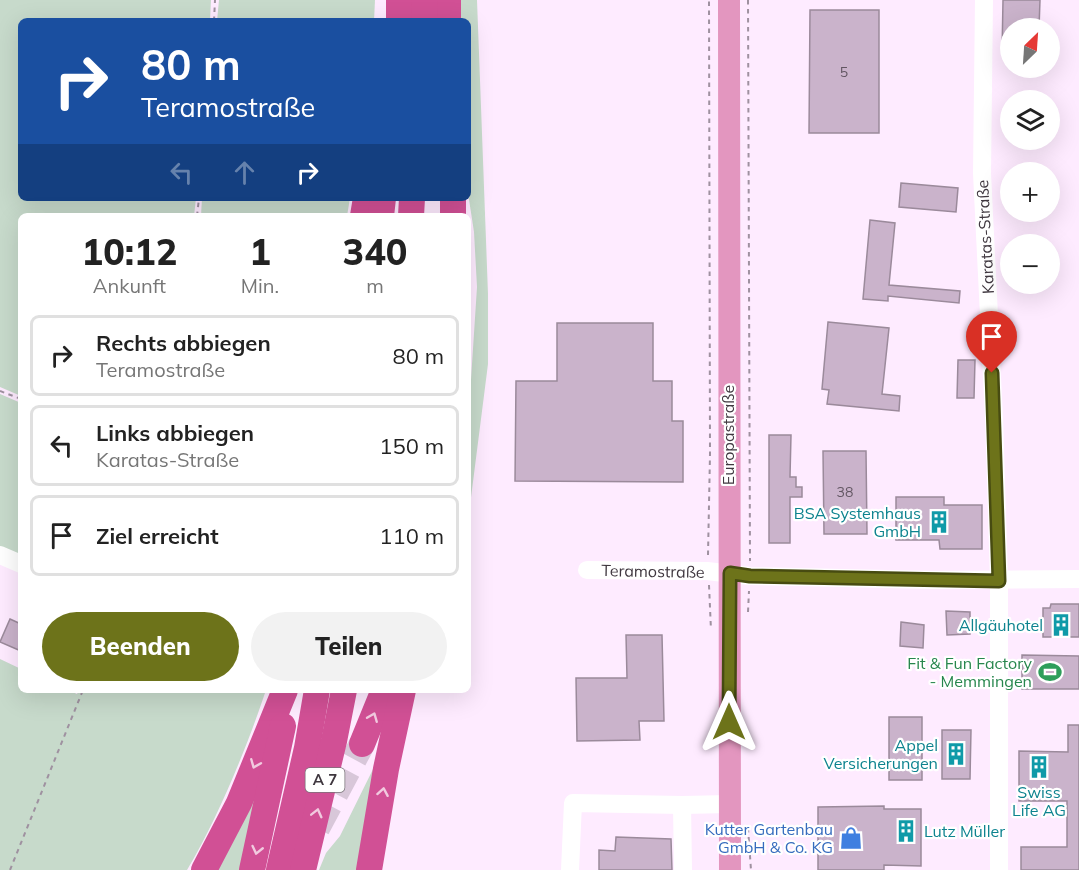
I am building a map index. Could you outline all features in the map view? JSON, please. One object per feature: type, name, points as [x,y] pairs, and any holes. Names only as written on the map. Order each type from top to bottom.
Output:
[{"type":"highway","points":[[399,0],[399,18]]},
{"type":"highway","points":[[424,18],[425,0]]},
{"type":"highway","points":[[448,0],[448,18]]},
{"type":"highway","points":[[204,870],[239,803],[284,693]]},
{"type":"highway","points":[[252,870],[289,693]]},
{"type":"highway","name":"A 7","points":[[279,870],[307,748],[316,693]]},
{"type":"highway","name":"A 7","points":[[303,870],[343,693]]},
{"type":"highway","points":[[362,744],[383,693]]},
{"type":"highway","points":[[369,870],[386,769],[402,693]]},
{"type":"main road","name":"Europastraße","points":[[729,0],[730,870]]},
{"type":"street","name":"Karatas-Straße","points":[[984,0],[982,172],[999,581],[999,870]]},
{"type":"street","points":[[0,555],[18,563]]},
{"type":"street","name":"Teramostraße","points":[[587,570],[999,581],[1079,579]]},
{"type":"street","points":[[570,870],[573,803],[730,804]]},
{"type":"street","points":[[682,805],[682,870]]},
{"type":"path","points":[[214,18],[215,0]]},
{"type":"path","points":[[709,0],[710,454],[729,573]]},
{"type":"path","points":[[729,573],[748,0]]},
{"type":"path","points":[[0,391],[18,398]]},
{"type":"path","points":[[10,870],[82,693]]},
{"type":"green space","points":[[0,0],[211,0],[210,18],[18,18],[18,201],[196,201],[194,213],[18,213],[18,395],[0,387]]},
{"type":"green space","points":[[219,0],[375,0],[374,18],[217,18]]},
{"type":"green space","points":[[458,0],[477,0],[488,294],[488,364],[471,497],[471,380],[477,287],[474,232],[469,201],[471,18],[459,18]]},
{"type":"green space","points":[[202,201],[350,201],[348,213],[201,213]]},
{"type":"green space","points":[[0,394],[18,402],[18,556],[0,548]]},
{"type":"green space","points":[[0,659],[18,668],[18,693],[265,693],[231,782],[187,870],[0,870]]},
{"type":"green space","points":[[380,755],[362,870],[319,870],[326,853],[340,836]]},
{"type":"green space","points":[[268,766],[244,870],[218,870]]},
{"type":"building","points":[[1003,0],[1040,0],[1039,18],[1003,18]]},
{"type":"building","points":[[810,10],[879,10],[879,133],[809,133]]},
{"type":"building","points":[[901,183],[958,188],[956,212],[899,207]]},
{"type":"building","points":[[870,220],[895,223],[889,285],[960,291],[959,303],[888,296],[888,301],[863,299]]},
{"type":"building","points":[[828,322],[889,328],[882,394],[900,396],[899,411],[827,404],[829,390],[822,389]]},
{"type":"building","points":[[557,323],[653,323],[653,381],[672,381],[672,421],[683,421],[683,482],[515,481],[516,381],[557,381]]},
{"type":"building","points":[[958,360],[975,360],[974,398],[957,398]]},
{"type":"building","points":[[769,435],[791,435],[790,477],[796,477],[796,487],[802,487],[802,497],[790,497],[790,543],[769,543]]},
{"type":"building","points":[[823,451],[866,451],[867,534],[824,534]]},
{"type":"building","name":"BSA Systemhaus GmbH","points":[[896,497],[944,497],[944,505],[982,505],[982,549],[940,549],[939,540],[896,540]]},
{"type":"building","name":"Allgäuhotel","points":[[1051,604],[1079,604],[1079,637],[1043,637],[1043,608],[1050,608]]},
{"type":"building","points":[[946,611],[970,612],[970,634],[947,635]]},
{"type":"building","points":[[10,619],[18,623],[18,650],[0,642]]},
{"type":"building","points":[[901,622],[924,625],[923,648],[900,646]]},
{"type":"building","points":[[626,635],[662,635],[664,721],[639,721],[640,740],[577,741],[576,678],[627,678]]},
{"type":"building","name":"Fit & Fun Factory - Memmingen","points":[[1022,655],[1079,656],[1079,689],[1022,689]]},
{"type":"building","points":[[889,717],[922,717],[922,780],[889,780]]},
{"type":"building","points":[[1068,725],[1079,725],[1079,870],[1021,870],[1021,847],[1067,847],[1067,801],[1019,801],[1019,751],[1068,752]]},
{"type":"building","name":"Appel Versicherungen","points":[[942,730],[971,730],[970,779],[942,779]]},
{"type":"building","name":"Kutter Gartenbau GmbH & Co. KG","points":[[884,806],[884,809],[921,809],[921,866],[884,865],[884,870],[818,870],[818,807]]},
{"type":"building","points":[[616,837],[671,839],[672,870],[599,870],[599,850],[615,851]]},
{"type":"tunnel","points":[[317,828],[362,744]]},
{"type":"place","name":"BSA Systemhaus GmbH","points":[[939,522]]},
{"type":"place","name":"Allgäuhotel","points":[[1061,625]]},
{"type":"place","name":"Fit & Fun Factory - Memmingen","points":[[1050,672]]},
{"type":"place","name":"Appel Versicherungen","points":[[956,754]]},
{"type":"place","name":"Swiss Life AG","points":[[1039,767]]},
{"type":"place","name":"Lutz Müller","points":[[906,831]]},
{"type":"place","name":"Kutter Gartenbau GmbH & Co. KG","points":[[851,838]]},
{"type":"route","points":[[729,722],[730,573],[750,576],[999,581],[992,373]]}]
